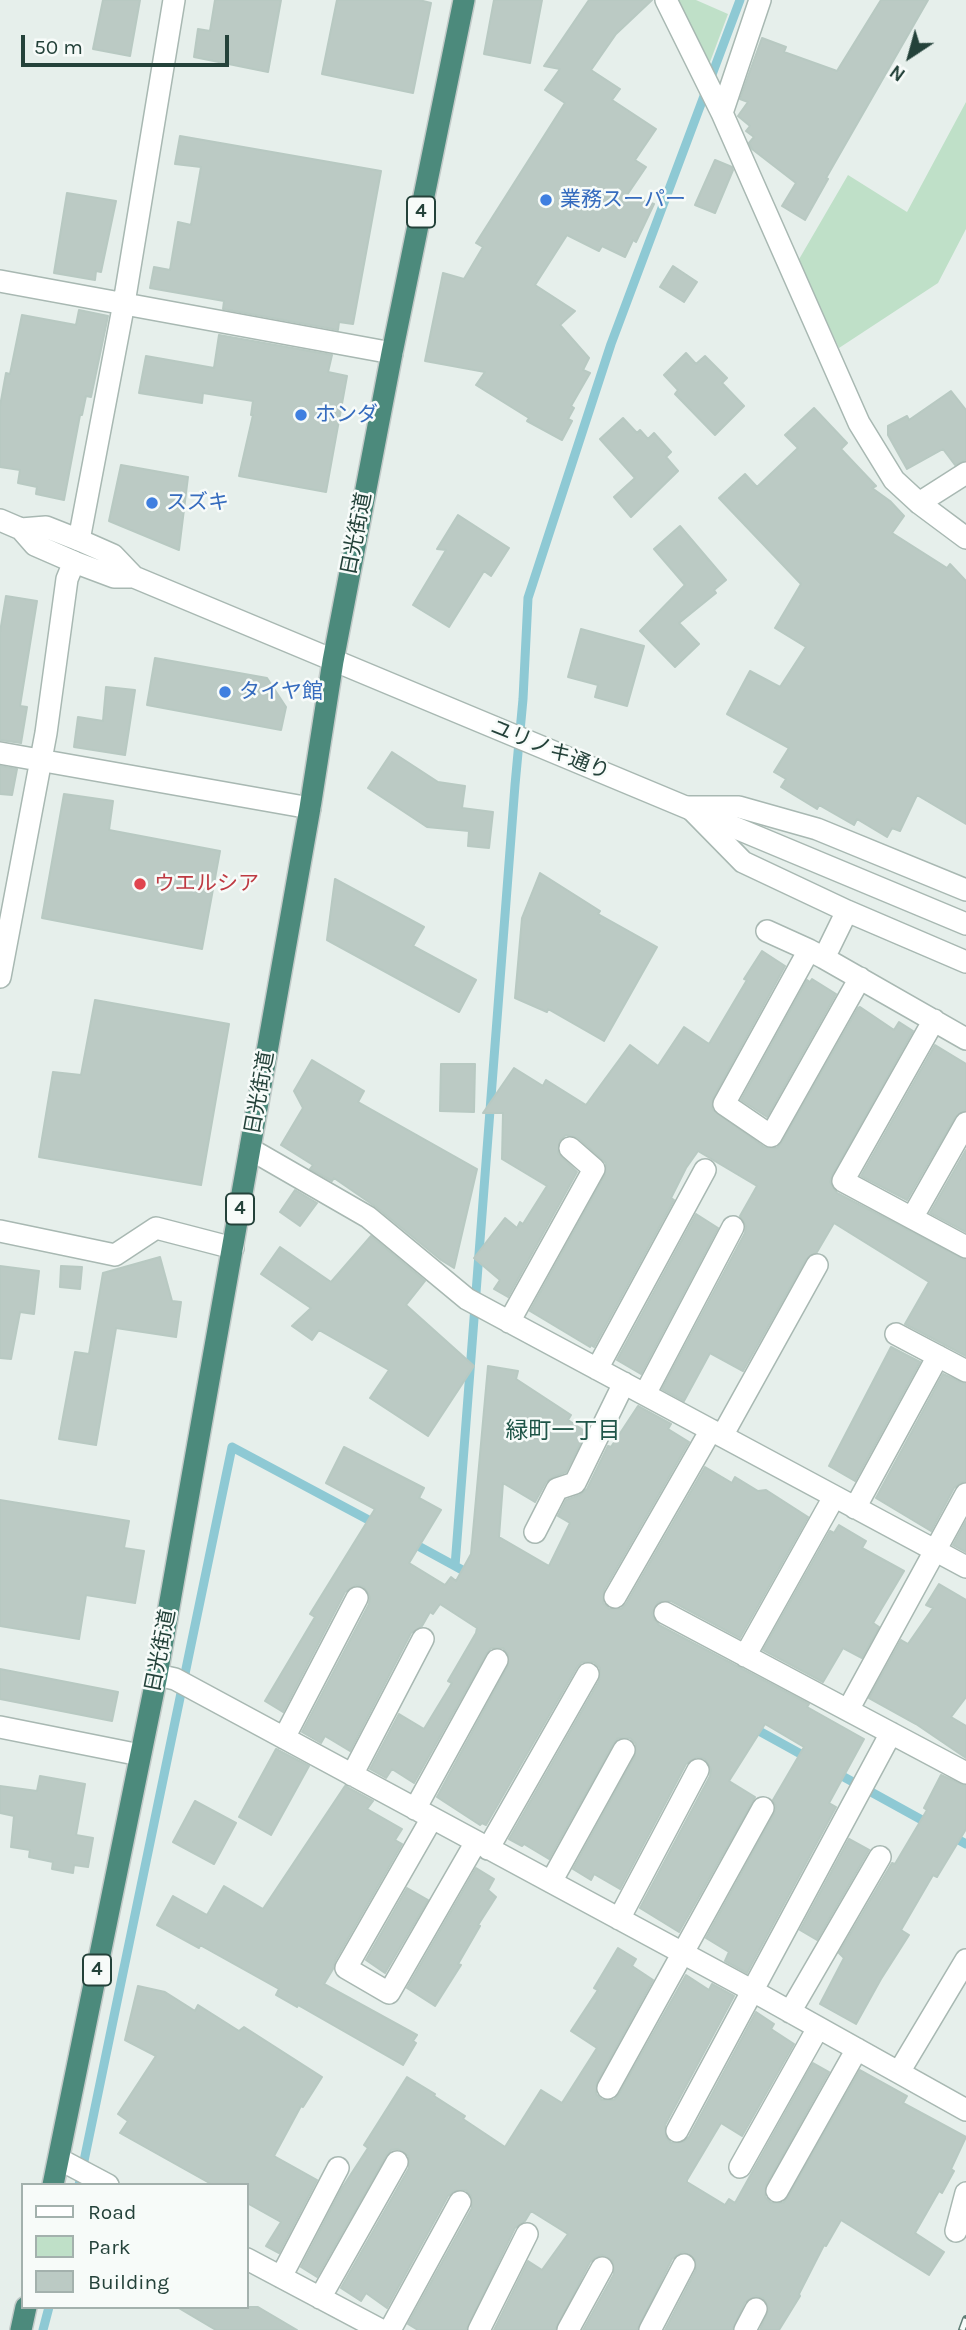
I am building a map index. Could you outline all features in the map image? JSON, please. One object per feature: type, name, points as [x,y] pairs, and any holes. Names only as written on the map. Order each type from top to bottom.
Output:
[{"type":"highway","name":"日光街道","points":[[53,2183],[157,1675],[310,808],[333,661],[464,0]]},
{"type":"highway","points":[[21,2330],[26,2309]]},
{"type":"street","points":[[79,540],[124,303],[174,0]]},
{"type":"street","points":[[666,0],[720,109],[859,423],[894,480],[919,503],[966,538]]},
{"type":"street","points":[[720,109],[760,0]]},
{"type":"street","points":[[0,281],[392,353]]},
{"type":"street","points":[[919,503],[966,473]]},
{"type":"street","name":"ユリノキ通り","points":[[0,520],[21,529],[35,545],[74,562],[114,577],[134,577],[966,924]]},
{"type":"street","name":"ユリノキ通り","points":[[21,529],[47,527],[79,540],[113,555],[134,577]]},
{"type":"street","points":[[0,977],[41,761],[67,579],[74,562]]},
{"type":"street","points":[[0,753],[310,808]]},
{"type":"street","points":[[688,807],[739,807],[817,829],[966,890]]},
{"type":"street","points":[[688,807],[743,862],[847,911],[966,962]]},
{"type":"street","points":[[847,911],[816,954],[724,1104],[771,1136],[860,978]]},
{"type":"street","points":[[767,931],[816,954],[966,1039]]},
{"type":"street","points":[[934,1020],[843,1181],[966,1247]]},
{"type":"street","points":[[912,1218],[966,1123]]},
{"type":"street","points":[[509,1322],[594,1169],[570,1148]]},
{"type":"street","points":[[250,1149],[368,1217],[467,1299],[966,1567]]},
{"type":"street","points":[[597,1369],[705,1170]]},
{"type":"street","points":[[645,1394],[733,1227]]},
{"type":"street","points":[[0,1231],[115,1255],[156,1228],[233,1248]]},
{"type":"street","points":[[615,1597],[817,1265]]},
{"type":"street","points":[[896,1335],[966,1371]]},
{"type":"street","points":[[855,1508],[938,1356]]},
{"type":"street","points":[[535,1532],[557,1489],[575,1483],[624,1383]]},
{"type":"street","points":[[848,1710],[966,1493]]},
{"type":"street","points":[[745,1656],[834,1497]]},
{"type":"street","points":[[284,1738],[357,1598]]},
{"type":"street","points":[[665,1613],[966,1773]]},
{"type":"street","points":[[352,1775],[423,1639]]},
{"type":"street","points":[[497,1660],[346,1968],[389,1993],[588,1674]]},
{"type":"street","points":[[157,1675],[175,1679],[966,2110]]},
{"type":"street","points":[[0,1727],[140,1755]]},
{"type":"street","points":[[677,2131],[891,1733]]},
{"type":"street","points":[[551,1882],[624,1750]]},
{"type":"street","points":[[619,1919],[698,1770]]},
{"type":"street","points":[[608,2088],[763,1808]]},
{"type":"street","points":[[790,2012],[880,1857]]},
{"type":"street","points":[[899,2072],[966,1960]]},
{"type":"street","points":[[740,2167],[818,2028]]},
{"type":"street","points":[[777,2191],[857,2049]]},
{"type":"street","points":[[59,2159],[104,2183]]},
{"type":"street","points":[[320,2298],[397,2162]]},
{"type":"street","points":[[281,2277],[338,2168]]},
{"type":"street","points":[[956,2231],[966,2193]]},
{"type":"street","points":[[390,2330],[460,2202]]},
{"type":"street","points":[[479,2330],[527,2234]]},
{"type":"street","points":[[248,2260],[381,2330]]},
{"type":"street","points":[[650,2330],[684,2265]]},
{"type":"street","points":[[568,2330],[602,2268]]},
{"type":"street","points":[[745,2330],[756,2309]]},
{"type":"green space","points":[[673,0],[696,0],[728,14],[707,70]]},
{"type":"green space","points":[[966,102],[966,229],[938,283],[839,348],[798,261],[848,175],[907,212]]},
{"type":"building","points":[[103,0],[140,0],[130,56],[93,49]]},
{"type":"building","points":[[215,0],[281,0],[268,72],[194,57],[198,29],[210,31]]},
{"type":"building","points":[[337,0],[419,0],[431,3],[413,93],[322,74]]},
{"type":"building","points":[[494,0],[542,0],[530,63],[484,54]]},
{"type":"building","points":[[589,0],[652,0],[616,34],[591,70],[620,89],[612,100],[656,129],[635,160],[646,167],[627,195],[654,204],[636,242],[633,240],[625,257],[602,246],[599,251],[567,235],[535,285],[575,311],[560,325],[589,358],[583,370],[590,373],[571,406],[574,408],[568,419],[572,421],[562,440],[527,421],[529,418],[476,385],[485,372],[425,361],[443,273],[464,279],[483,247],[476,243],[565,103],[545,90],[560,69],[544,66]]},
{"type":"building","points":[[881,0],[928,0],[826,178],[828,179],[805,220],[782,206],[796,183],[752,149],[749,143],[754,137],[746,131],[750,126],[738,116],[748,102],[740,99],[762,38],[786,47],[784,52],[837,71]]},
{"type":"building","points":[[180,136],[381,171],[353,324],[339,322],[338,330],[223,309],[224,301],[150,288],[154,267],[170,270],[178,222],[191,225],[201,167],[175,164]]},
{"type":"building","points":[[715,160],[732,167],[733,170],[715,213],[695,205]]},
{"type":"building","points":[[67,193],[116,201],[101,272],[96,271],[95,280],[54,273]]},
{"type":"building","points":[[673,266],[697,282],[684,302],[660,287]]},
{"type":"building","points":[[79,310],[108,316],[91,397],[86,396],[80,415],[64,500],[36,494],[37,487],[18,483],[20,470],[0,467],[0,406],[6,373],[10,374],[22,315],[76,325]]},
{"type":"building","points":[[219,335],[332,355],[328,372],[347,376],[326,492],[239,476],[253,415],[253,401],[203,393],[202,403],[139,393],[146,356],[214,368]]},
{"type":"building","points":[[686,353],[696,364],[705,356],[727,378],[722,383],[744,406],[715,435],[675,394],[678,390],[664,375]]},
{"type":"building","points":[[951,391],[966,410],[966,460],[955,465],[943,449],[907,469],[888,435],[888,426],[907,416],[909,420]]},
{"type":"building","points":[[814,408],[847,443],[841,449],[876,486],[872,488],[904,516],[892,533],[947,568],[950,564],[966,581],[966,824],[917,795],[900,831],[892,828],[887,837],[857,819],[854,825],[819,805],[817,809],[781,787],[786,779],[774,772],[789,748],[727,714],[750,671],[780,687],[806,647],[775,628],[801,584],[719,498],[745,474],[757,487],[798,448],[785,435]]},
{"type":"building","points":[[623,418],[637,433],[640,430],[648,439],[654,433],[671,452],[666,457],[678,471],[631,517],[614,497],[635,478],[600,439]]},
{"type":"building","points":[[121,465],[188,477],[179,550],[109,521]]},
{"type":"building","points":[[458,515],[509,548],[491,576],[484,571],[449,627],[413,605],[446,550],[437,549]]},
{"type":"building","points":[[680,526],[726,580],[714,590],[716,593],[679,623],[699,644],[675,667],[640,631],[685,585],[654,549]]},
{"type":"building","points":[[6,596],[37,601],[20,706],[27,707],[21,743],[0,740],[0,632]]},
{"type":"building","points":[[581,629],[644,646],[627,706],[595,697],[598,685],[568,677]]},
{"type":"building","points":[[155,658],[267,678],[286,707],[281,730],[147,705]]},
{"type":"building","points":[[106,687],[135,690],[125,755],[74,747],[78,717],[103,721]]},
{"type":"building","points":[[392,752],[438,782],[465,786],[462,808],[493,812],[489,848],[468,846],[469,831],[427,827],[368,788]]},
{"type":"building","points":[[0,766],[17,769],[12,795],[0,794]]},
{"type":"building","points":[[64,794],[113,801],[109,830],[220,851],[202,949],[42,918]]},
{"type":"building","points":[[540,873],[600,911],[598,914],[657,947],[604,1041],[548,1009],[547,1012],[515,998],[522,918]]},
{"type":"building","points":[[335,879],[424,927],[413,946],[476,980],[459,1012],[327,940]]},
{"type":"building","points":[[762,951],[785,966],[713,1098],[712,1109],[764,1147],[777,1148],[858,1008],[894,1030],[899,1022],[913,1031],[830,1182],[837,1193],[966,1260],[966,1356],[905,1324],[929,1282],[834,1223],[817,1252],[806,1259],[743,1371],[710,1353],[684,1401],[662,1389],[745,1233],[746,1226],[740,1216],[757,1186],[698,1151],[686,1168],[671,1198],[674,1200],[594,1347],[590,1347],[530,1311],[605,1175],[606,1163],[578,1138],[566,1135],[560,1140],[558,1153],[577,1172],[508,1297],[494,1289],[500,1280],[474,1258],[505,1218],[517,1228],[520,1222],[523,1224],[547,1186],[502,1159],[503,1113],[483,1113],[514,1068],[543,1086],[546,1080],[586,1105],[630,1045],[658,1066],[684,1027],[709,1044]]},
{"type":"building","points":[[812,979],[836,994],[767,1117],[741,1100],[807,980],[810,982]]},
{"type":"building","points":[[95,1000],[229,1024],[201,1185],[39,1157],[53,1072],[81,1075]]},
{"type":"building","points":[[935,1045],[966,1064],[966,1110],[955,1117],[907,1200],[861,1176]]},
{"type":"building","points":[[312,1060],[364,1091],[358,1102],[477,1169],[454,1268],[376,1207],[334,1178],[332,1181],[310,1169],[313,1165],[281,1145],[303,1108],[294,1091]]},
{"type":"building","points":[[441,1064],[475,1064],[474,1112],[440,1111]]},
{"type":"building","points":[[966,1150],[966,1232],[930,1213]]},
{"type":"building","points":[[295,1190],[317,1203],[300,1226],[280,1212]]},
{"type":"building","points":[[696,1214],[718,1228],[641,1374],[617,1360]]},
{"type":"building","points":[[371,1236],[425,1281],[406,1305],[474,1366],[428,1436],[370,1398],[389,1370],[319,1330],[312,1340],[292,1326],[311,1308],[261,1274],[280,1247],[331,1282]]},
{"type":"building","points":[[160,1257],[172,1301],[181,1302],[176,1337],[116,1328],[96,1445],[59,1439],[75,1352],[89,1354],[103,1273]]},
{"type":"building","points":[[0,1266],[39,1271],[34,1314],[20,1312],[11,1359],[0,1358]]},
{"type":"building","points":[[61,1266],[82,1267],[80,1289],[60,1287]]},
{"type":"building","points":[[891,1347],[920,1362],[855,1481],[829,1466]]},
{"type":"building","points":[[488,1366],[518,1371],[516,1379],[571,1415],[568,1420],[586,1432],[566,1472],[546,1482],[535,1502],[503,1483],[499,1537],[549,1566],[570,1523],[558,1516],[566,1500],[587,1489],[608,1446],[611,1447],[638,1406],[671,1424],[668,1429],[689,1442],[604,1590],[603,1603],[609,1609],[621,1609],[626,1604],[705,1467],[732,1483],[735,1477],[758,1491],[766,1490],[808,1517],[740,1638],[671,1601],[658,1602],[652,1613],[659,1625],[809,1704],[807,1707],[864,1739],[829,1803],[836,1807],[747,1973],[725,1961],[729,1952],[706,1938],[774,1814],[776,1807],[773,1800],[804,1747],[765,1724],[729,1781],[755,1797],[679,1932],[640,1908],[710,1776],[711,1769],[705,1759],[697,1757],[686,1764],[620,1889],[594,1874],[591,1880],[573,1869],[635,1756],[636,1744],[630,1738],[618,1738],[613,1744],[549,1859],[524,1844],[522,1846],[509,1839],[599,1681],[600,1668],[594,1662],[582,1662],[577,1667],[486,1825],[480,1825],[437,1797],[508,1666],[508,1654],[503,1648],[491,1648],[486,1654],[414,1783],[392,1769],[386,1778],[370,1769],[399,1714],[424,1729],[452,1683],[448,1681],[476,1633],[477,1628],[440,1604],[433,1614],[430,1612],[422,1626],[411,1633],[350,1751],[325,1736],[321,1743],[302,1732],[369,1604],[370,1597],[364,1587],[356,1585],[345,1592],[283,1712],[265,1701],[315,1617],[310,1614],[375,1509],[326,1483],[344,1447],[424,1488],[419,1498],[441,1510],[409,1563],[445,1585],[451,1577],[456,1581],[471,1554]]},
{"type":"building","points":[[943,1374],[966,1384],[966,1481],[954,1488],[931,1531],[876,1498]]},
{"type":"building","points":[[0,1500],[129,1521],[124,1548],[144,1551],[135,1603],[86,1595],[79,1639],[0,1626]]},
{"type":"building","points":[[966,1521],[966,1552],[953,1545]]},
{"type":"building","points":[[839,1525],[866,1541],[862,1548],[904,1571],[873,1623],[879,1627],[862,1658],[843,1648],[823,1682],[763,1650],[830,1531],[834,1533]]},
{"type":"building","points":[[939,1584],[966,1600],[966,1697],[951,1717],[966,1726],[966,1758],[916,1724],[869,1698],[901,1640],[908,1644],[933,1608],[926,1605]]},
{"type":"building","points":[[0,1669],[118,1692],[112,1721],[0,1699]]},
{"type":"building","points":[[276,1749],[309,1766],[271,1835],[239,1817]]},
{"type":"building","points":[[941,1775],[966,1786],[966,1829],[937,1877],[933,1875],[901,1930],[909,1935],[856,2024],[820,2004],[844,1958],[839,1953],[927,1810],[924,1808]]},
{"type":"building","points":[[40,1776],[85,1784],[76,1835],[93,1838],[88,1867],[74,1865],[73,1873],[52,1869],[53,1862],[29,1857],[30,1850],[11,1847],[14,1816],[0,1813],[0,1786],[37,1791]]},
{"type":"building","points":[[345,1786],[373,1801],[367,1809],[402,1829],[395,1840],[402,1844],[324,1984],[417,2035],[413,2041],[416,2043],[403,2065],[276,1995],[279,1989],[200,1945],[199,1948],[157,1925],[173,1896],[207,1915],[224,1886],[263,1909]]},
{"type":"building","points":[[195,1801],[236,1823],[214,1864],[173,1842]]},
{"type":"building","points":[[849,1839],[869,1850],[817,1940],[800,1930]]},
{"type":"building","points":[[476,1868],[494,1879],[488,1890],[496,1897],[478,1925],[480,1926],[458,1964],[461,1965],[435,2006],[407,1988]]},
{"type":"building","points":[[407,1888],[428,1900],[385,1973],[366,1960]]},
{"type":"building","points":[[618,1948],[636,1959],[632,1966],[653,1980],[597,2082],[596,2094],[602,2100],[614,2100],[619,2094],[686,1975],[709,1990],[712,1984],[734,1996],[665,2125],[666,2137],[671,2143],[683,2142],[689,2137],[756,2012],[774,2024],[771,2029],[794,2044],[742,2136],[721,2123],[687,2180],[725,2205],[729,2199],[735,2203],[813,2063],[829,2072],[766,2185],[765,2197],[771,2203],[783,2203],[788,2197],[860,2070],[907,2096],[903,2103],[966,2137],[951,2169],[954,2171],[915,2233],[944,2252],[929,2275],[841,2220],[826,2246],[824,2245],[800,2296],[779,2330],[760,2330],[769,2308],[763,2298],[756,2296],[745,2302],[732,2330],[665,2330],[696,2270],[695,2259],[684,2252],[672,2259],[637,2330],[583,2330],[614,2274],[613,2261],[602,2255],[590,2262],[555,2330],[494,2330],[528,2261],[542,2270],[568,2234],[531,2211],[525,2221],[515,2228],[466,2330],[418,2330],[408,2324],[472,2208],[471,2196],[466,2190],[454,2191],[448,2196],[387,2308],[366,2293],[361,2301],[341,2288],[409,2168],[409,2156],[398,2149],[391,2150],[386,2156],[317,2277],[301,2267],[342,2188],[368,2148],[364,2145],[407,2077],[435,2094],[434,2096],[465,2116],[463,2119],[505,2147],[541,2090],[562,2103],[597,2048],[571,2031],[598,1990],[594,1988]]},
{"type":"building","points":[[138,1986],[165,1992],[195,2011],[198,2005],[239,2031],[244,2027],[322,2077],[303,2107],[301,2106],[274,2156],[317,2180],[279,2253],[266,2246],[281,2222],[248,2204],[248,2183],[209,2183],[120,2133],[128,2121],[118,2114],[156,2056],[125,2040]]},
{"type":"building","points":[[258,2307],[297,2330],[216,2330],[180,2309]]},
{"type":"waterway","points":[[473,1576],[455,1566],[523,699],[528,598],[611,344],[740,0]]},
{"type":"waterway","points":[[79,2183],[232,1447],[378,1525]]},
{"type":"waterway","points":[[409,1541],[455,1566]]},
{"type":"waterway","points":[[750,1726],[808,1758]]},
{"type":"waterway","points":[[833,1771],[931,1825]]},
{"type":"waterway","points":[[950,1835],[966,1844]]},
{"type":"waterway","points":[[43,2330],[48,2309]]},
{"type":"railway","points":[[962,2330],[966,2319]]},
{"type":"place","name":"業務スーパー","points":[[546,200]]},
{"type":"place","name":"ホンダ","points":[[301,415]]},
{"type":"place","name":"スズキ","points":[[152,503]]},
{"type":"place","name":"タイヤ館","points":[[225,692]]},
{"type":"place","name":"ウエルシア","points":[[140,884]]},
{"type":"district","name":"緑町一丁目","points":[[563,1431]]}]
